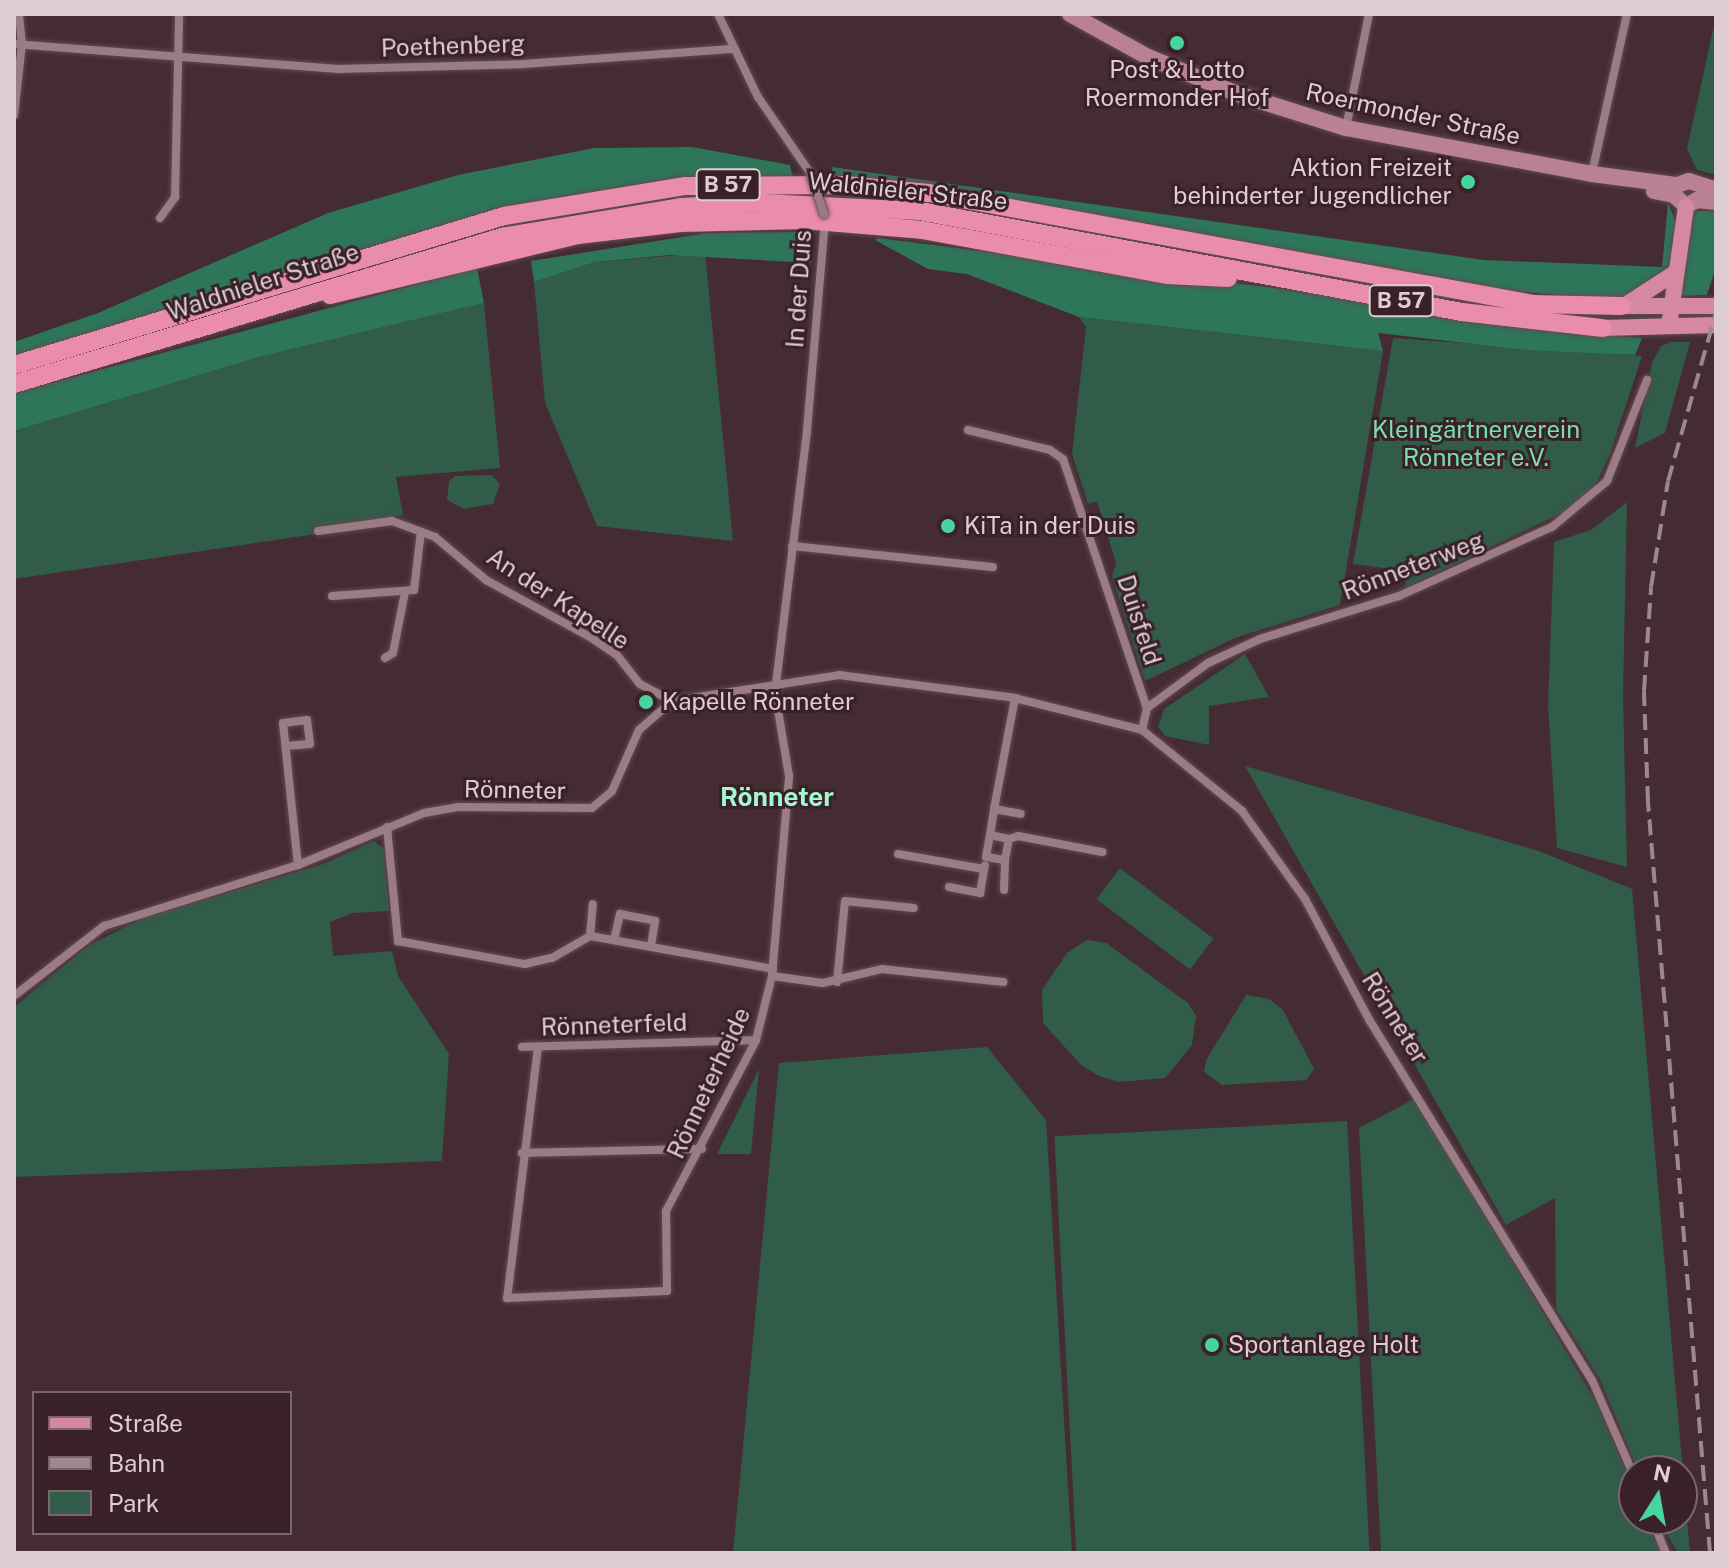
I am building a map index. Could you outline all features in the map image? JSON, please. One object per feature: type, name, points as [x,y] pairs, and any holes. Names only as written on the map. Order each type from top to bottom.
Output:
[{"type":"highway","name":"Waldnieler Straße","points":[[14,365],[504,216],[686,186],[833,184],[929,193],[1533,304],[1622,306]]},
{"type":"highway","name":"Waldnieler Straße","points":[[14,384],[284,302],[364,274],[581,220],[763,203],[920,211],[1511,320],[1603,328]]},
{"type":"highway","points":[[284,302],[361,290],[578,235],[680,223],[824,218],[922,230],[1167,275],[1291,281]]},
{"type":"main road","name":"Roermonder Straße","points":[[1070,14],[1148,57],[1221,87],[1346,128],[1623,179],[1716,202]]},
{"type":"main road","name":"Roermonder Straße","points":[[1686,195],[1716,190]]},
{"type":"main road","points":[[1669,326],[1669,307],[1686,195]]},
{"type":"main road","points":[[1622,306],[1675,273]]},
{"type":"main road","name":"Waldnieler Straße","points":[[1622,306],[1716,306]]},
{"type":"main road","name":"Waldnieler Straße","points":[[1603,328],[1716,325]]},
{"type":"street","points":[[14,115],[19,14]]},
{"type":"street","points":[[160,218],[175,197],[179,14]]},
{"type":"street","name":"In der Duis","points":[[718,14],[731,49],[811,174],[824,218],[776,681]]},
{"type":"street","points":[[1346,128],[1369,14]]},
{"type":"street","points":[[1592,174],[1627,14]]},
{"type":"street","name":"Poethenberg","points":[[18,44],[338,69],[539,63],[731,49]]},
{"type":"street","name":"Rönneterweg","points":[[1147,708],[1208,663],[1260,639],[1399,596],[1552,527],[1607,481],[1647,380]]},
{"type":"street","name":"Duisfeld","points":[[968,430],[1050,450],[1063,459],[1147,708]]},
{"type":"street","name":"An der Kapelle","points":[[318,531],[392,521],[447,543],[486,580],[590,637],[617,655],[640,684],[672,701]]},
{"type":"street","points":[[332,596],[414,590],[421,531]]},
{"type":"street","points":[[792,546],[993,567]]},
{"type":"street","points":[[385,658],[393,653],[405,592]]},
{"type":"street","name":"Rönneter","points":[[14,996],[104,926],[298,865],[424,813],[457,807],[592,808],[612,791],[639,730],[672,701],[776,681],[839,675],[1015,698],[1142,730],[1242,811],[1266,840],[1305,899],[1370,1021],[1592,1380],[1625,1455]]},
{"type":"street","name":"Rönneterheide","points":[[522,1153],[507,1298],[667,1291],[666,1211],[702,1149],[756,1040],[772,972],[789,776],[776,681]]},
{"type":"street","points":[[949,887],[980,893],[1015,698]]},
{"type":"street","points":[[1142,730],[1147,708]]},
{"type":"street","points":[[286,746],[298,865]]},
{"type":"street","points":[[994,809],[1021,814]]},
{"type":"street","points":[[387,827],[398,941],[525,964],[552,958],[590,936],[837,982],[882,969],[1003,982]]},
{"type":"street","points":[[990,835],[1009,839],[1018,836],[1102,852]]},
{"type":"street","points":[[1004,890],[1009,839]]},
{"type":"street","points":[[898,854],[984,869]]},
{"type":"street","points":[[986,857],[1005,860]]},
{"type":"street","points":[[837,982],[845,901],[914,908]]},
{"type":"street","points":[[590,936],[593,904]]},
{"type":"street","points":[[614,940],[620,914],[655,921],[651,947]]},
{"type":"street","name":"Rönneterfeld","points":[[522,1047],[756,1040]]},
{"type":"street","points":[[538,1047],[522,1153],[702,1149]]},
{"type":"green space","points":[[1716,16],[1716,175],[1697,170],[1687,149]]},
{"type":"green space","points":[[692,147],[790,165],[793,178],[670,182],[506,209],[14,358],[14,342],[98,313],[328,213],[458,175],[594,148]]},
{"type":"green space","points":[[832,167],[1484,260],[1662,267],[1668,203],[1676,222],[1673,265],[1664,276],[1618,300],[1451,286],[1122,219],[833,178]]},
{"type":"green space","points":[[1691,211],[1716,211],[1716,267],[1707,295],[1675,296]]},
{"type":"green space","points":[[798,232],[811,238],[811,263],[670,255],[595,262],[534,282],[531,261],[707,233]]},
{"type":"green space","points":[[875,240],[1305,292],[1561,332],[1642,338],[1635,355],[1527,350],[1378,333],[1383,351],[1079,317],[967,274],[928,269]]},
{"type":"green space","points":[[705,253],[733,541],[597,526],[545,403],[534,282],[595,262]]},
{"type":"green space","points":[[477,268],[484,303],[259,357],[14,431],[14,393]]},
{"type":"green space","points":[[484,303],[500,468],[396,477],[403,515],[316,534],[14,579],[14,431],[259,357]]},
{"type":"green space","points":[[1079,317],[1383,351],[1340,605],[1235,638],[1145,681],[1112,576],[1116,563],[1097,501],[1088,504],[1072,454],[1086,327]]},
{"type":"green space","name":"Kleingärtnerverein Rönneter e.V.","points":[[1393,338],[1642,356],[1610,454],[1597,482],[1568,510],[1405,588],[1407,571],[1353,564]]},
{"type":"green space","points":[[1671,342],[1690,342],[1665,433],[1635,448],[1652,363],[1661,346]]},
{"type":"green space","points":[[492,475],[500,484],[493,504],[464,509],[447,500],[449,481],[455,476]]},
{"type":"green space","points":[[1627,502],[1623,695],[1627,867],[1557,848],[1548,706],[1554,542],[1591,530]]},
{"type":"green space","points":[[1245,654],[1269,697],[1209,706],[1209,745],[1165,736],[1158,727],[1164,709]]},
{"type":"green space","points":[[1245,766],[1539,851],[1632,889],[1681,1455],[1631,1455],[1601,1381],[1556,1309],[1555,1198],[1506,1225]]},
{"type":"green space","points":[[374,841],[384,849],[389,911],[353,913],[330,922],[333,956],[392,951],[398,976],[449,1054],[442,1161],[14,1177],[14,1007],[88,946],[141,919],[323,864]]},
{"type":"green space","points":[[1120,868],[1213,938],[1190,970],[1097,899]]},
{"type":"green space","points":[[1087,940],[1106,943],[1188,1003],[1196,1016],[1192,1045],[1165,1078],[1119,1082],[1099,1076],[1081,1065],[1043,1023],[1042,990],[1067,953]]},
{"type":"green space","points":[[1246,995],[1269,999],[1283,1010],[1314,1069],[1306,1080],[1222,1085],[1204,1072],[1206,1060]]},
{"type":"green space","points":[[987,1047],[1046,1120],[1072,1553],[733,1553],[779,1063]]},
{"type":"green space","points":[[759,1069],[751,1154],[717,1154]]},
{"type":"green space","points":[[1416,1098],[1597,1404],[1619,1455],[1618,1535],[1653,1535],[1661,1553],[1381,1553],[1359,1128]]},
{"type":"green space","name":"Sportanlage Holt","points":[[1347,1121],[1370,1553],[1076,1553],[1054,1136]]},
{"type":"green space","points":[[1667,1535],[1688,1535],[1690,1553],[1678,1553]]},
{"type":"railway","points":[[1710,1553],[1648,802],[1644,691],[1651,587],[1668,481],[1716,312]]},
{"type":"place","name":"Post & Lotto Roermonder Hof","points":[[1177,43]]},
{"type":"place","name":"Aktion Freizeit behinderter Jugendlicher","points":[[1468,182]]},
{"type":"place","name":"KiTa in der Duis","points":[[948,526]]},
{"type":"place","name":"Kapelle Rönneter","points":[[646,702]]},
{"type":"place","name":"Sportanlage Holt","points":[[1212,1345]]},
{"type":"district","name":"Rönneter","points":[[777,797]]}]
